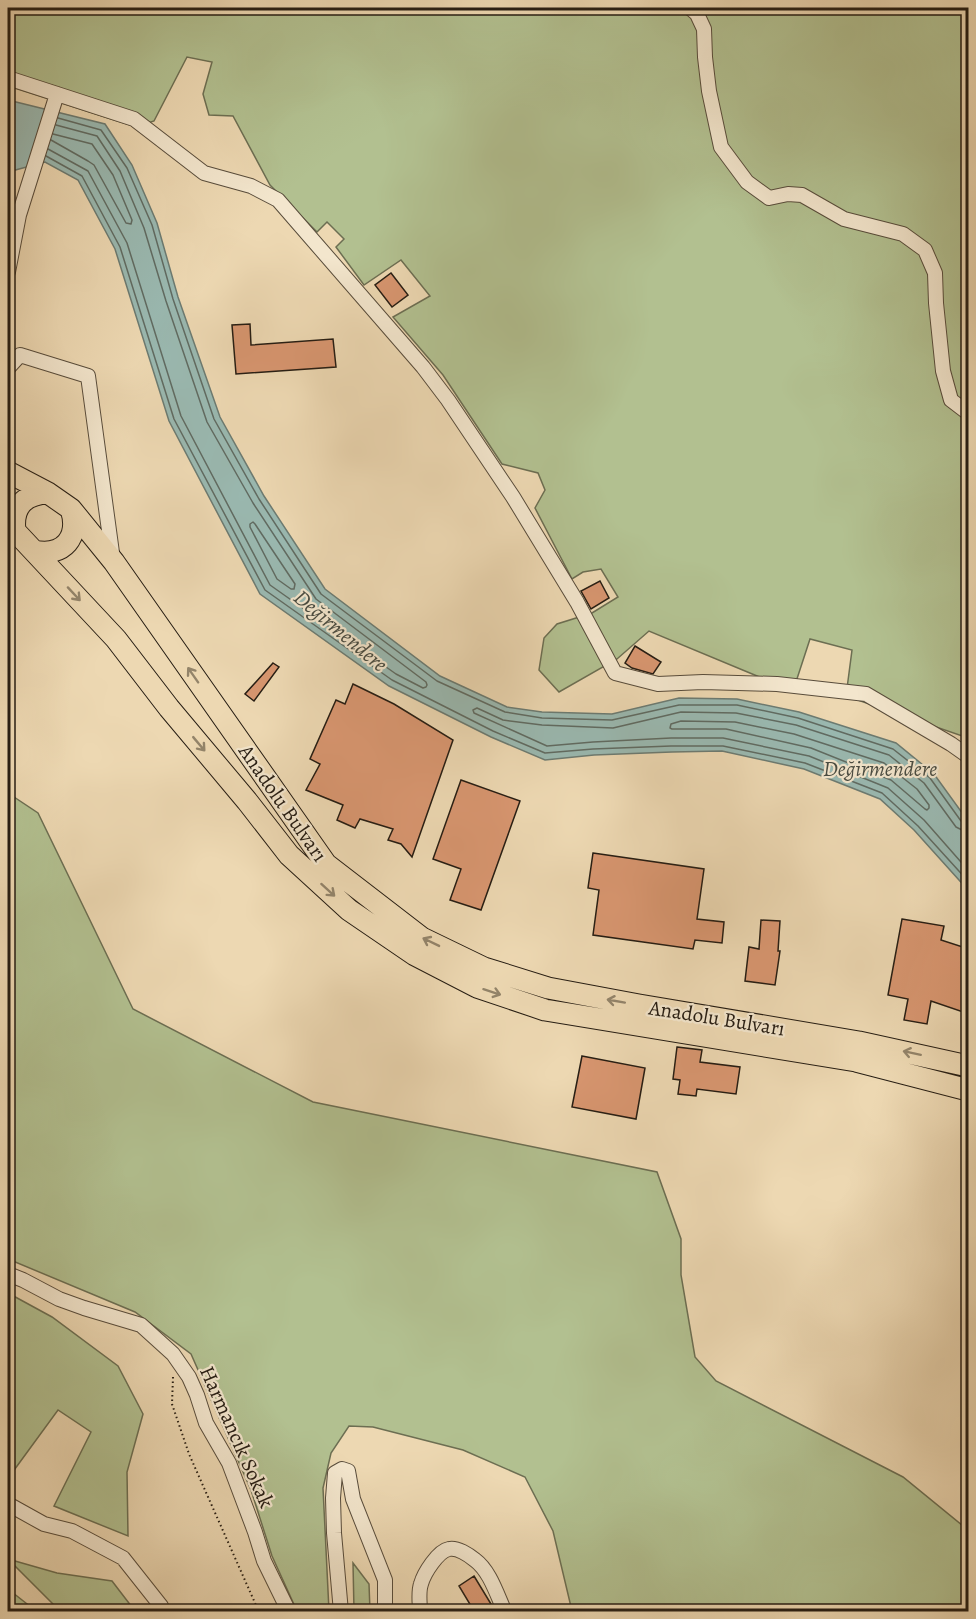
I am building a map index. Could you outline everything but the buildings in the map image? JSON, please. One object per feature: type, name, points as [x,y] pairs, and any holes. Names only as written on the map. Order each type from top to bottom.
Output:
[{"type":"highway","name":"Anadolu Bulvarı","points":[[8,472],[71,508],[114,562],[326,864],[422,938],[484,968],[548,988],[859,1042],[969,1066]]},
{"type":"highway","points":[[11,529],[21,503],[38,493],[48,493]]},
{"type":"highway","points":[[34,551],[44,553],[64,546],[74,529],[71,508]]},
{"type":"highway","name":"Anadolu Bulvarı","points":[[11,529],[116,639],[289,855],[349,910],[415,955],[477,987],[545,1010],[856,1061],[969,1090]]},
{"type":"street","points":[[690,8],[697,14],[704,29],[709,91],[721,147],[747,182],[769,198],[788,194],[802,195],[844,219],[903,234],[925,250],[935,273],[943,371],[951,399],[969,413]]},
{"type":"street","points":[[8,78],[134,119],[204,173],[251,186],[278,200],[448,399],[513,497],[577,602],[615,674],[658,684],[703,682],[777,684],[866,694],[969,756]]},
{"type":"street","points":[[8,272],[20,215],[57,94]]},
{"type":"street","points":[[8,368],[20,355],[88,376],[114,562]]},
{"type":"street","name":"Harmancık Sokak","points":[[8,1274],[59,1299],[141,1325],[173,1354],[189,1377],[206,1423],[230,1463],[264,1561],[289,1611]]},
{"type":"street","points":[[340,1611],[333,1498],[335,1473],[342,1469],[348,1471],[353,1499],[385,1580],[385,1611]]},
{"type":"street","points":[[8,1504],[44,1524],[72,1531],[123,1558],[163,1611]]},
{"type":"street","points":[[420,1611],[420,1584],[438,1555],[449,1549],[459,1550],[476,1560],[488,1576],[505,1611]]},
{"type":"path","points":[[173,1354],[172,1404],[189,1454],[260,1611]]},
{"type":"green space","points":[[8,8],[968,8],[968,738],[846,696],[852,650],[810,639],[793,691],[649,631],[617,659],[559,692],[539,670],[544,638],[557,624],[592,613],[618,597],[601,569],[583,572],[572,579],[535,508],[545,490],[538,473],[502,464],[443,375],[393,317],[430,296],[401,260],[364,285],[336,247],[344,239],[327,222],[317,232],[270,185],[233,116],[209,115],[203,94],[212,62],[187,57],[154,121],[136,127],[8,86]]},
{"type":"green space","points":[[8,793],[38,813],[133,1009],[313,1102],[657,1172],[681,1239],[681,1275],[695,1357],[716,1381],[903,1477],[968,1530],[968,1611],[572,1611],[553,1531],[525,1477],[463,1450],[373,1427],[349,1426],[331,1453],[323,1488],[329,1611],[297,1611],[272,1556],[251,1490],[191,1354],[135,1312],[8,1259]]},
{"type":"green space","points":[[8,1293],[52,1317],[118,1366],[143,1414],[127,1472],[128,1536],[54,1506],[91,1432],[58,1410],[8,1476]]},
{"type":"green space","points":[[8,1559],[57,1573],[112,1581],[135,1611],[60,1611]]},
{"type":"green space","points":[[353,1563],[369,1584],[370,1611],[354,1611]]},
{"type":"green space","points":[[8,1589],[36,1611],[8,1611]]},
{"type":"water","name":"Değirmendere","points":[[8,100],[105,124],[132,165],[157,223],[178,297],[220,417],[264,496],[325,589],[440,676],[507,707],[542,712],[612,714],[679,698],[737,699],[799,712],[896,743],[934,774],[968,821],[968,890],[914,830],[880,799],[804,769],[722,751],[594,755],[545,760],[491,737],[389,686],[260,594],[169,421],[115,249],[78,180],[45,162],[8,172]]}]
